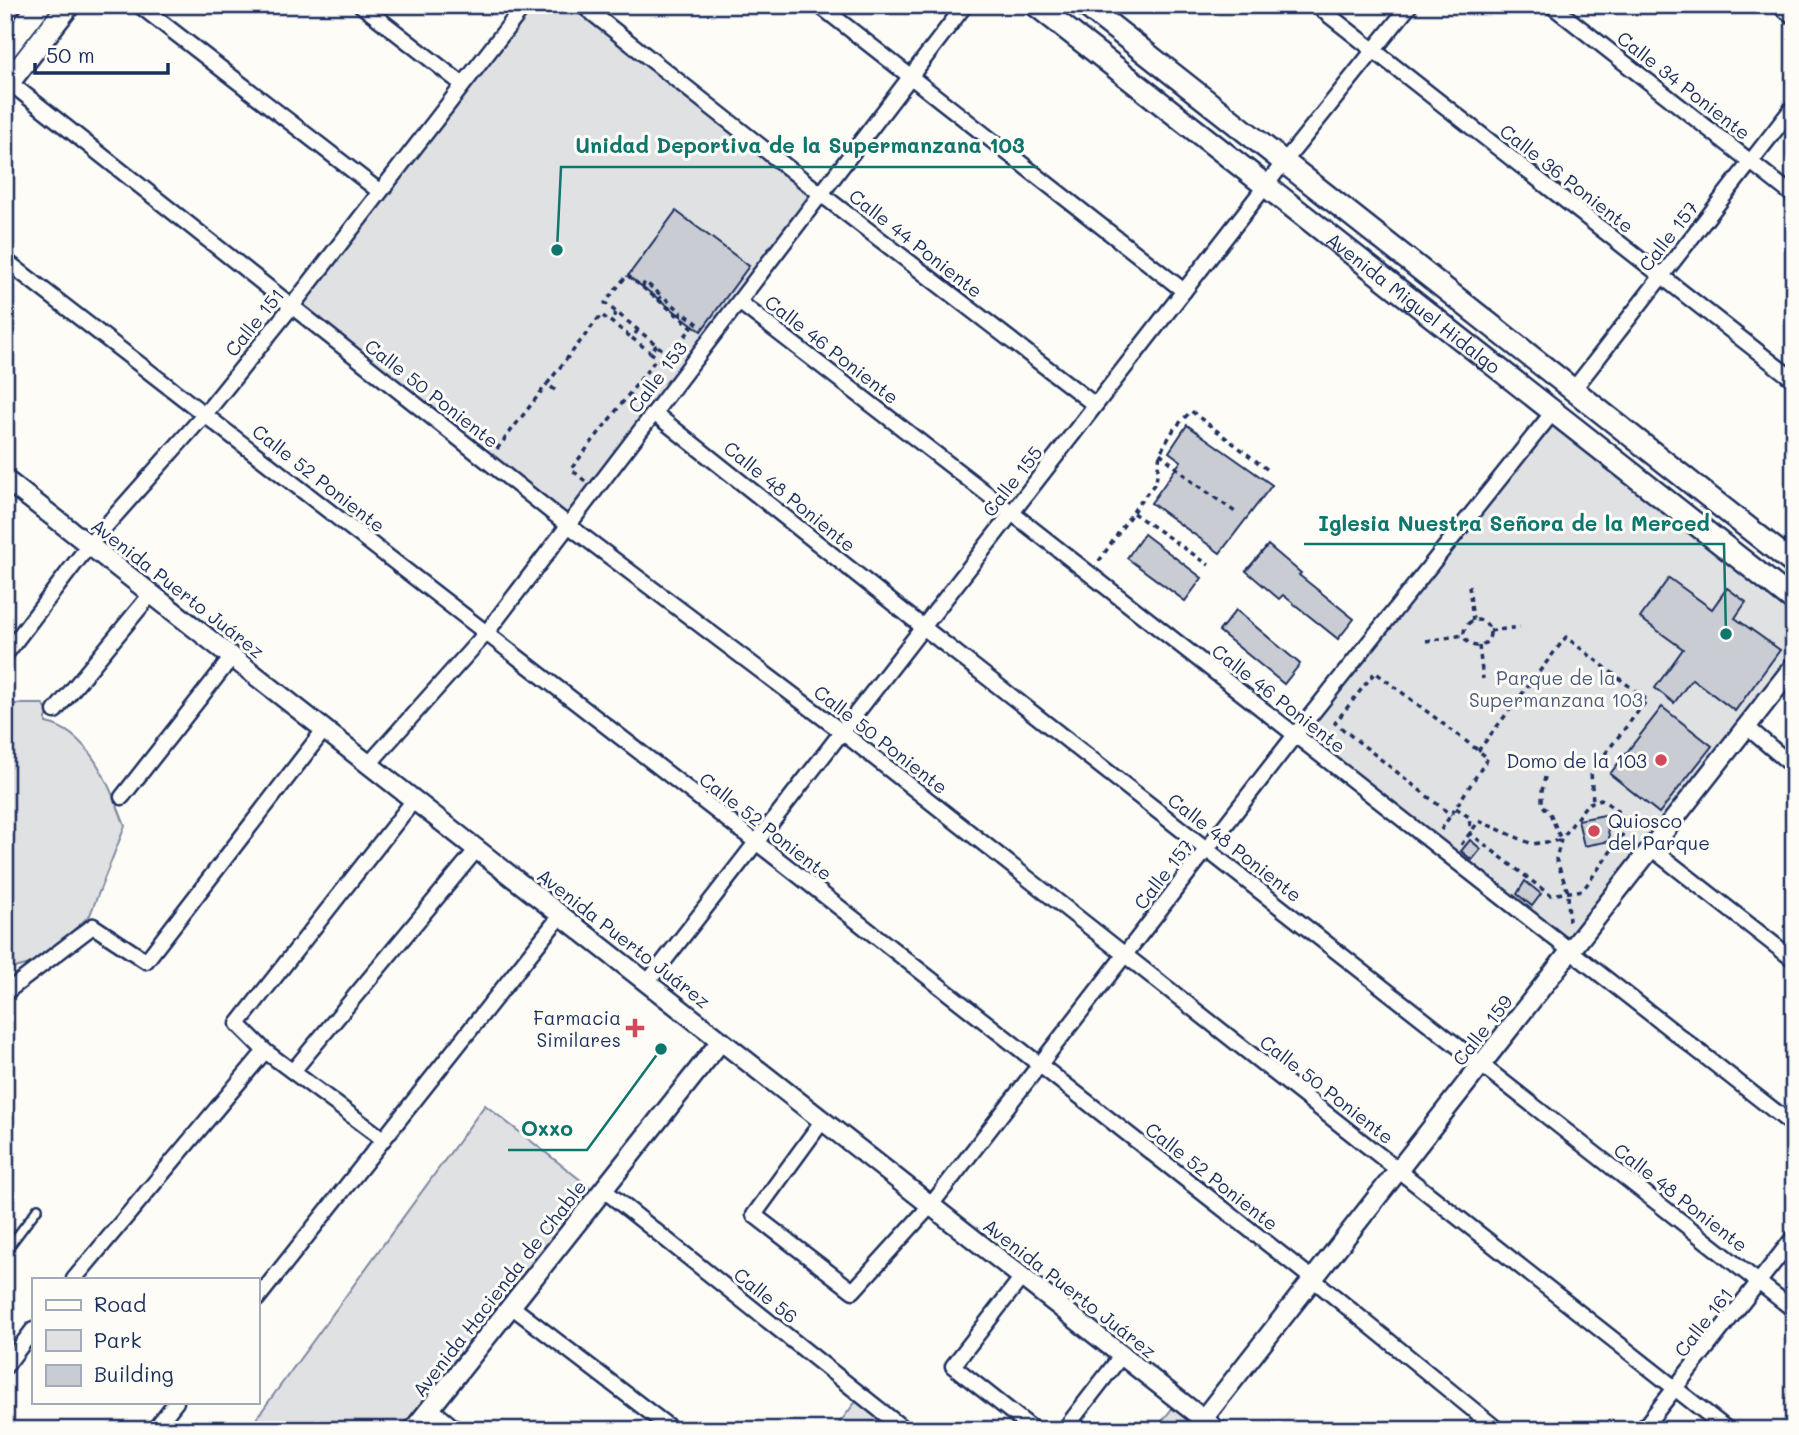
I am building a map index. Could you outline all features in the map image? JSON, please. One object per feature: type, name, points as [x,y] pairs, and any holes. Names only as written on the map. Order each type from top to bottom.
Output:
[{"type":"main road","points":[[5,50],[40,5]]},
{"type":"main road","points":[[7,84],[69,5]]},
{"type":"main road","name":"Avenida Miguel Hidalgo","points":[[1036,5],[1794,601]]},
{"type":"main road","name":"Avenida Miguel Hidalgo","points":[[1085,5],[1794,564]]},
{"type":"street","points":[[139,5],[379,191]]},
{"type":"street","points":[[361,5],[462,84]]},
{"type":"street","name":"Calle 151","points":[[5,655],[89,545],[205,414],[292,306],[524,5]]},
{"type":"street","name":"Calle 44 Poniente","points":[[582,5],[1095,405]]},
{"type":"street","points":[[819,5],[1184,291]]},
{"type":"street","name":"Calle 153","points":[[369,764],[487,632],[965,5]]},
{"type":"street","name":"Calle 36 Poniente","points":[[1316,5],[1794,380]]},
{"type":"street","name":"Calle 155","points":[[647,983],[1266,185],[1410,5]]},
{"type":"street","name":"Calle 34 Poniente","points":[[1551,5],[1794,196]]},
{"type":"street","points":[[1779,5],[1794,17]]},
{"type":"street","name":"Calle 50 Poniente","points":[[7,84],[568,525],[842,732],[1728,1430]]},
{"type":"street","name":"Calle 157","points":[[1573,390],[1794,106]]},
{"type":"street","name":"Calle 52 Poniente","points":[[5,260],[756,842],[1314,1280],[1498,1430]]},
{"type":"street","name":"Calle 46 Poniente","points":[[739,302],[1794,1126]]},
{"type":"street","name":"Calle 157","points":[[822,1121],[754,1215],[853,1291],[931,1205],[1295,736],[1553,412]]},
{"type":"street","name":"Calle 48 Poniente","points":[[654,413],[1794,1310]]},
{"type":"street","name":"Avenida Puerto Juárez","points":[[5,479],[1210,1424]]},
{"type":"street","points":[[55,711],[151,594]]},
{"type":"street","points":[[122,797],[232,657]]},
{"type":"street","name":"Calle 159","points":[[1210,1424],[1314,1280],[1794,667]]},
{"type":"street","points":[[1747,727],[1794,767]]},
{"type":"street","points":[[5,993],[93,926],[146,961],[324,730]]},
{"type":"street","points":[[383,1139],[265,1051],[237,1024],[414,800]]},
{"type":"street","points":[[1651,848],[1794,960]]},
{"type":"street","points":[[293,1071],[477,849]]},
{"type":"street","points":[[259,1296],[561,915]]},
{"type":"street","name":"Avenida Hacienda de Chable","points":[[413,1430],[722,1041]]},
{"type":"street","points":[[75,1278],[265,1051]]},
{"type":"street","name":"Calle 56","points":[[604,1190],[905,1430]]},
{"type":"street","name":"Calle 161","points":[[1642,1430],[1794,1237]]},
{"type":"street","points":[[1022,1276],[953,1366],[1034,1430]]},
{"type":"street","points":[[511,1306],[673,1430]]},
{"type":"street","points":[[5,1367],[32,1331]]},
{"type":"street","points":[[1064,1430],[1122,1355]]},
{"type":"street","points":[[154,1430],[174,1404]]},
{"type":"street","points":[[430,1408],[457,1430]]},
{"type":"lane","points":[[5,1252],[37,1208]]},
{"type":"path","points":[[660,298],[692,327],[670,356],[605,303],[626,275],[682,312],[702,327]]},
{"type":"path","points":[[679,317],[682,312]]},
{"type":"path","points":[[610,321],[616,313]]},
{"type":"path","points":[[488,461],[601,315],[669,368],[677,357]]},
{"type":"path","points":[[632,338],[638,330]]},
{"type":"path","points":[[650,352],[657,345]]},
{"type":"path","points":[[571,469],[657,358]]},
{"type":"path","points":[[547,384],[555,390]]},
{"type":"path","points":[[1090,574],[1156,482],[1160,453],[1174,429],[1191,411],[1268,470]]},
{"type":"path","points":[[1160,453],[1190,480],[1238,514]]},
{"type":"path","points":[[1133,513],[1209,565]]},
{"type":"path","points":[[1469,586],[1473,621]]},
{"type":"path","points":[[1473,621],[1485,623],[1490,631],[1488,639],[1479,646],[1468,642],[1464,635],[1466,626],[1473,621]]},
{"type":"path","points":[[1490,631],[1520,627]]},
{"type":"path","points":[[1426,641],[1464,635]]},
{"type":"path","points":[[1478,751],[1566,637],[1647,700],[1591,772],[1593,802]]},
{"type":"path","points":[[1479,646],[1483,679]]},
{"type":"path","points":[[1441,830],[1488,758],[1375,672],[1335,723],[1451,814]]},
{"type":"path","points":[[1545,777],[1542,805],[1550,813],[1561,840]]},
{"type":"path","points":[[1457,808],[1469,817],[1471,834],[1550,895],[1583,890],[1626,830],[1621,813],[1601,799],[1587,804],[1561,840],[1556,859],[1568,892]]},
{"type":"path","points":[[1451,838],[1461,845],[1479,821],[1532,844],[1561,840]]},
{"type":"green space","points":[[530,5],[577,5],[816,195],[567,519],[296,305]]},
{"type":"green space","name":"Parque de la Supermanzana 103","points":[[1553,412],[1794,601],[1794,666],[1570,951],[1297,735]]},
{"type":"green space","points":[[5,691],[15,704],[43,704],[49,714],[46,723],[61,728],[87,749],[113,795],[125,826],[90,915],[41,961],[11,969],[5,966]]},
{"type":"green space","points":[[485,1105],[592,1189],[404,1430],[248,1430]]},
{"type":"green space","points":[[861,1395],[905,1430],[834,1430]]},
{"type":"green space","points":[[1179,1400],[1217,1430],[1155,1430]]},
{"type":"building","points":[[676,211],[749,266],[701,331],[628,276]]},
{"type":"building","points":[[1187,425],[1272,485],[1220,553],[1151,503],[1181,461],[1169,452]]},
{"type":"building","points":[[1144,534],[1202,578],[1185,601],[1127,558]]},
{"type":"building","points":[[1268,545],[1301,573],[1299,575],[1354,619],[1338,639],[1283,595],[1279,599],[1246,571]]},
{"type":"building","points":[[1669,578],[1712,609],[1727,588],[1746,602],[1735,618],[1780,650],[1735,711],[1692,679],[1674,703],[1655,688],[1683,649],[1640,618]]},
{"type":"building","points":[[1236,610],[1300,664],[1284,684],[1219,631]]},
{"type":"building","name":"Domo de la 103","points":[[1662,707],[1712,746],[1659,813],[1610,774]]},
{"type":"building","name":"Quiosco del Parque","points":[[1605,815],[1610,841],[1584,846],[1578,820]]},
{"type":"building","points":[[1470,840],[1481,849],[1472,860],[1461,851]]},
{"type":"building","points":[[1525,881],[1541,894],[1532,906],[1517,894]]},
{"type":"place","name":"Unidad Deportiva de la Supermanzana 103","points":[[557,250]]},
{"type":"place","name":"Iglesia Nuestra Señora de la Merced","points":[[1726,634]]},
{"type":"place","name":"Domo de la 103","points":[[1661,760]]},
{"type":"place","name":"Quiosco del Parque","points":[[1594,831]]},
{"type":"place","name":"Farmacia Similares","points":[[635,1028]]},
{"type":"place","name":"Oxxo","points":[[661,1049]]}]
